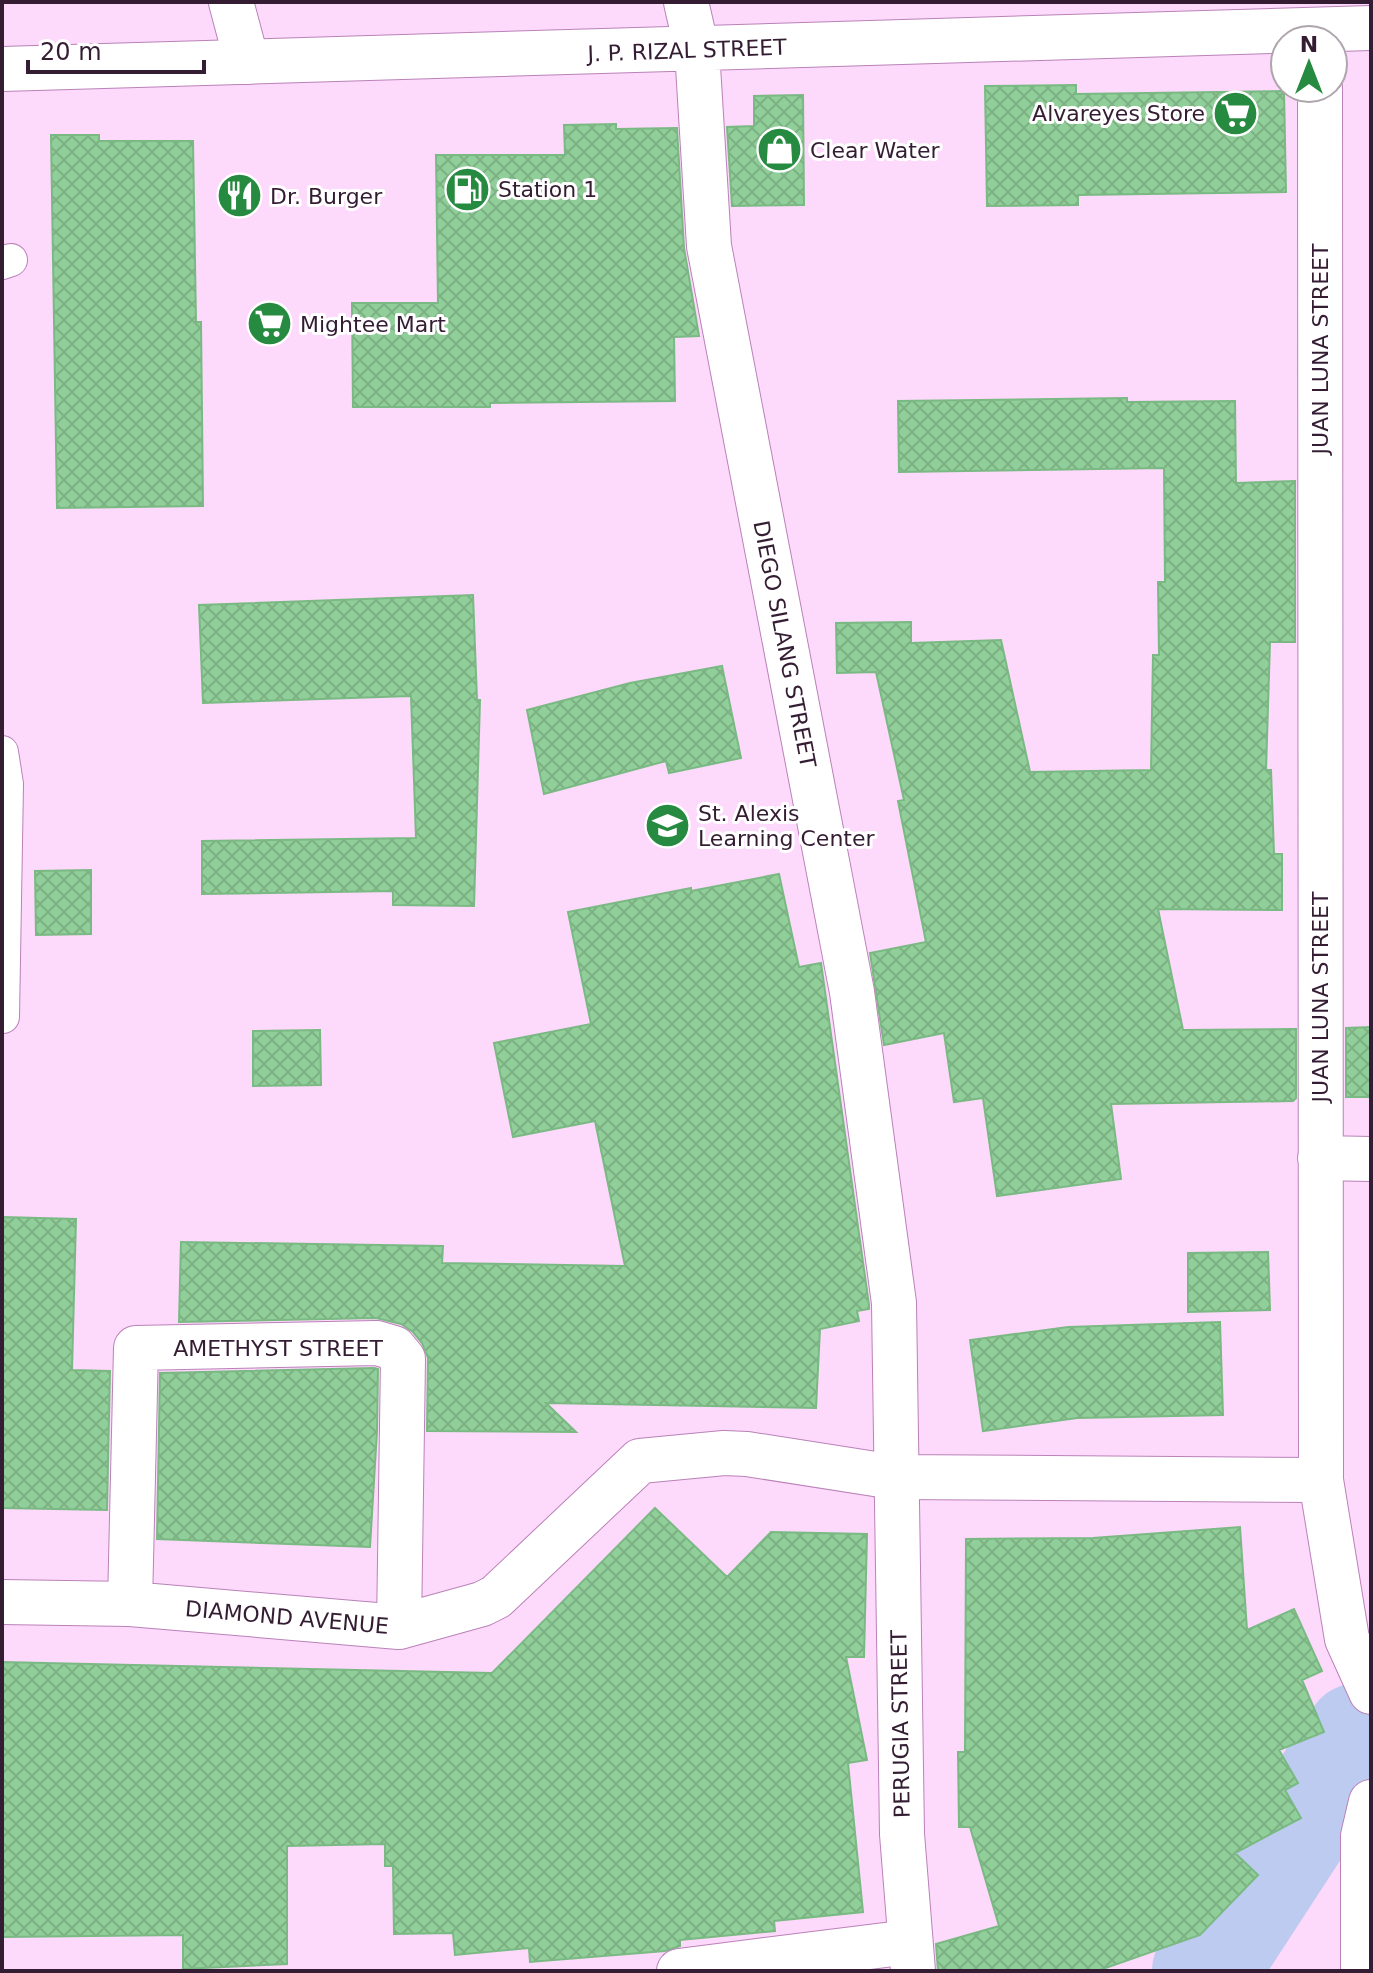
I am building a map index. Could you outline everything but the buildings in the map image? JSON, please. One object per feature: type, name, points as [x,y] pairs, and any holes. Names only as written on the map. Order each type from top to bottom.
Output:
[{"type":"street","points":[[231,2],[247,62]]},
{"type":"street","name":"DIEGO SILANG STREET","points":[[686,2],[697,50],[709,246],[854,1007],[894,1303],[894,1477]]},
{"type":"street","name":"J. P. RIZAL STREET","points":[[2,69],[697,50],[1269,26]]},
{"type":"street","name":"J. P. RIZAL STREET","points":[[1349,26],[1371,28]]},
{"type":"street","name":"JUAN LUNA STREET","points":[[1320,104],[1321,1480],[1347,1639],[1371,1692]]},
{"type":"street","points":[[1320,1158],[1371,1159]]},
{"type":"street","name":"AMETHYST STREET","points":[[130,1604],[136,1348],[377,1343],[394,1348],[403,1359],[399,1627]]},
{"type":"street","name":"DIAMOND AVENUE","points":[[2,1602],[130,1604],[399,1627],[482,1604],[496,1597],[640,1461],[724,1453],[747,1454],[894,1477]]},
{"type":"street","points":[[894,1477],[1321,1480]]},
{"type":"street","name":"PERUGIA STREET","points":[[894,1477],[902,1834],[911,1956]]},
{"type":"street","points":[[1363,1971],[1363,1836],[1371,1802]]},
{"type":"street","points":[[679,1971],[911,1956]]},
{"type":"lane","points":[[2,752],[7,784],[3,1017]]},
{"type":"waterway","points":[[1205,1971],[1358,1736]]},
{"type":"place","name":"Alvareyes Store","points":[[1236,113]]},
{"type":"place","name":"Clear Water","points":[[779,150]]},
{"type":"place","name":"Station 1","points":[[467,189]]},
{"type":"place","name":"Dr. Burger","points":[[239,196]]},
{"type":"place","name":"Mightee Mart","points":[[269,324]]},
{"type":"place","name":"St. Alexis Learning Center","points":[[667,826]]}]
